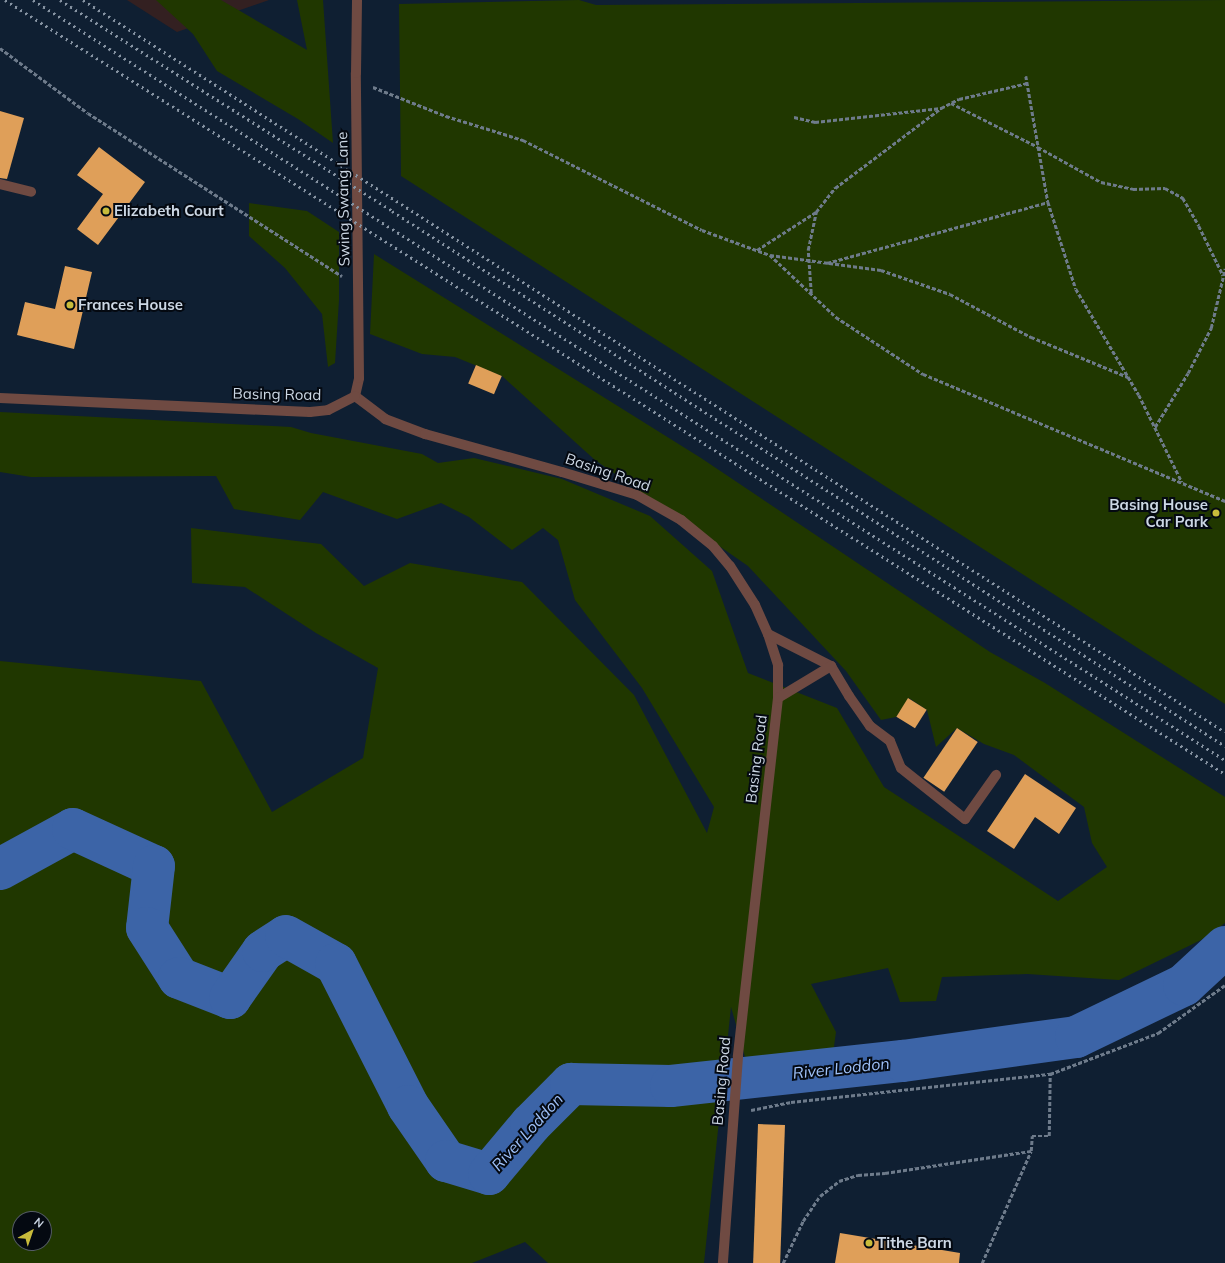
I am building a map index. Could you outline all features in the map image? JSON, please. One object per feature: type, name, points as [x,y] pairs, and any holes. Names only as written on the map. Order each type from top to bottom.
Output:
[{"type":"street","name":"Swing Swang Lane","points":[[355,396],[359,378],[356,73],[357,0]]},
{"type":"street","points":[[0,184],[31,192]]},
{"type":"street","name":"Basing Road","points":[[0,398],[310,412],[328,410],[355,396],[385,419],[425,434],[562,472],[637,495],[681,520],[713,546],[730,566],[755,605],[768,634],[778,665],[778,698],[738,1057],[723,1263]]},
{"type":"street","points":[[768,634],[831,666],[848,696],[870,726],[890,741],[901,768],[965,819],[996,775]]},
{"type":"street","points":[[778,698],[831,666]]},
{"type":"path","points":[[0,48],[88,113],[346,279]]},
{"type":"path","points":[[356,73],[372,86],[446,116],[523,140],[702,230],[770,255],[824,264],[881,270],[950,294],[1031,337],[1128,377]]},
{"type":"path","points":[[1026,76],[1048,202],[1076,289],[1128,377],[1155,427],[1182,483]]},
{"type":"path","points":[[757,250],[816,212],[835,188],[941,108],[959,99],[1028,83]]},
{"type":"path","points":[[951,103],[1038,147],[1101,182],[1133,189],[1165,188],[1183,198],[1200,226],[1223,275]]},
{"type":"path","points":[[794,117],[815,122],[941,108]]},
{"type":"path","points":[[824,264],[1048,202]]},
{"type":"path","points":[[811,293],[808,250],[816,212]]},
{"type":"path","points":[[770,255],[836,317],[923,374],[1225,501]]},
{"type":"path","points":[[1155,427],[1188,373],[1211,328],[1225,269]]},
{"type":"path","points":[[734,1109],[1050,1074],[1158,1033],[1225,985]]},
{"type":"path","points":[[982,1263],[1031,1151],[1032,1136],[1049,1136],[1050,1074]]},
{"type":"path","points":[[783,1263],[787,1252],[804,1221],[820,1196],[839,1182],[858,1175],[885,1173],[1031,1151]]},
{"type":"shaded area","points":[[127,0],[269,0],[177,32]]},
{"type":"green space","points":[[156,0],[221,0],[307,50],[297,0],[323,0],[333,143],[298,119],[217,71],[193,34]]},
{"type":"green space","points":[[579,0],[596,5],[1225,0],[1225,704],[401,176],[399,4]]},
{"type":"green space","points":[[249,203],[307,211],[339,232],[339,300],[335,363],[328,367],[322,314],[285,268],[249,236]]},
{"type":"green space","points":[[374,254],[701,458],[990,652],[1045,683],[1225,797],[1225,923],[1201,940],[1119,980],[1027,974],[942,977],[936,1001],[900,1002],[888,968],[811,984],[836,1032],[832,1061],[749,1071],[731,1007],[704,1263],[548,1263],[525,1242],[472,1263],[0,1263],[0,661],[201,681],[272,812],[363,758],[378,668],[316,633],[245,587],[192,583],[191,528],[321,544],[364,586],[410,563],[522,582],[634,695],[707,833],[714,807],[642,688],[575,600],[558,540],[543,528],[512,550],[469,517],[441,503],[397,519],[323,492],[300,520],[234,509],[216,476],[31,477],[0,472],[0,412],[291,427],[311,433],[422,454],[438,463],[474,458],[562,479],[650,516],[712,571],[748,673],[837,708],[884,787],[1058,901],[1107,867],[1092,843],[1084,807],[1014,755],[984,744],[957,728],[936,747],[927,710],[909,698],[896,717],[881,720],[846,671],[748,566],[595,460],[502,376],[455,357],[422,354],[370,334]]},
{"type":"building","points":[[0,111],[24,118],[7,179],[0,178]]},
{"type":"building","name":"Elizabeth Court","points":[[99,147],[145,182],[98,245],[77,229],[103,194],[77,175]]},
{"type":"building","name":"Frances House","points":[[65,266],[92,272],[74,349],[17,335],[25,302],[55,309]]},
{"type":"building","points":[[476,365],[502,376],[494,394],[468,383]]},
{"type":"building","points":[[908,698],[927,710],[915,728],[896,717]]},
{"type":"building","points":[[957,728],[978,742],[944,792],[923,778]]},
{"type":"building","points":[[1025,774],[1076,808],[1059,834],[1035,817],[1014,849],[987,831]]},
{"type":"building","points":[[758,1124],[785,1125],[780,1263],[753,1263]]},
{"type":"building","name":"Tithe Barn","points":[[840,1233],[960,1253],[959,1263],[835,1263]]},
{"type":"waterway","name":"River Loddon","points":[[0,869],[73,829],[154,866],[147,928],[179,978],[230,998],[263,951],[286,936],[336,964],[408,1106],[446,1161],[489,1174],[531,1124],[571,1084],[671,1086],[903,1061],[1076,1037],[1184,985],[1225,947]]},
{"type":"railway","points":[[5,0],[1225,774]]},
{"type":"railway","points":[[33,0],[1225,760]]},
{"type":"railway","points":[[60,0],[392,211],[1225,746]]},
{"type":"railway","points":[[83,0],[1225,732]]},
{"type":"place","name":"Elizabeth Court","points":[[106,211]]},
{"type":"place","name":"Frances House","points":[[70,305]]},
{"type":"place","name":"Basing House Car Park","points":[[1216,513]]},
{"type":"place","name":"Tithe Barn","points":[[869,1243]]}]
